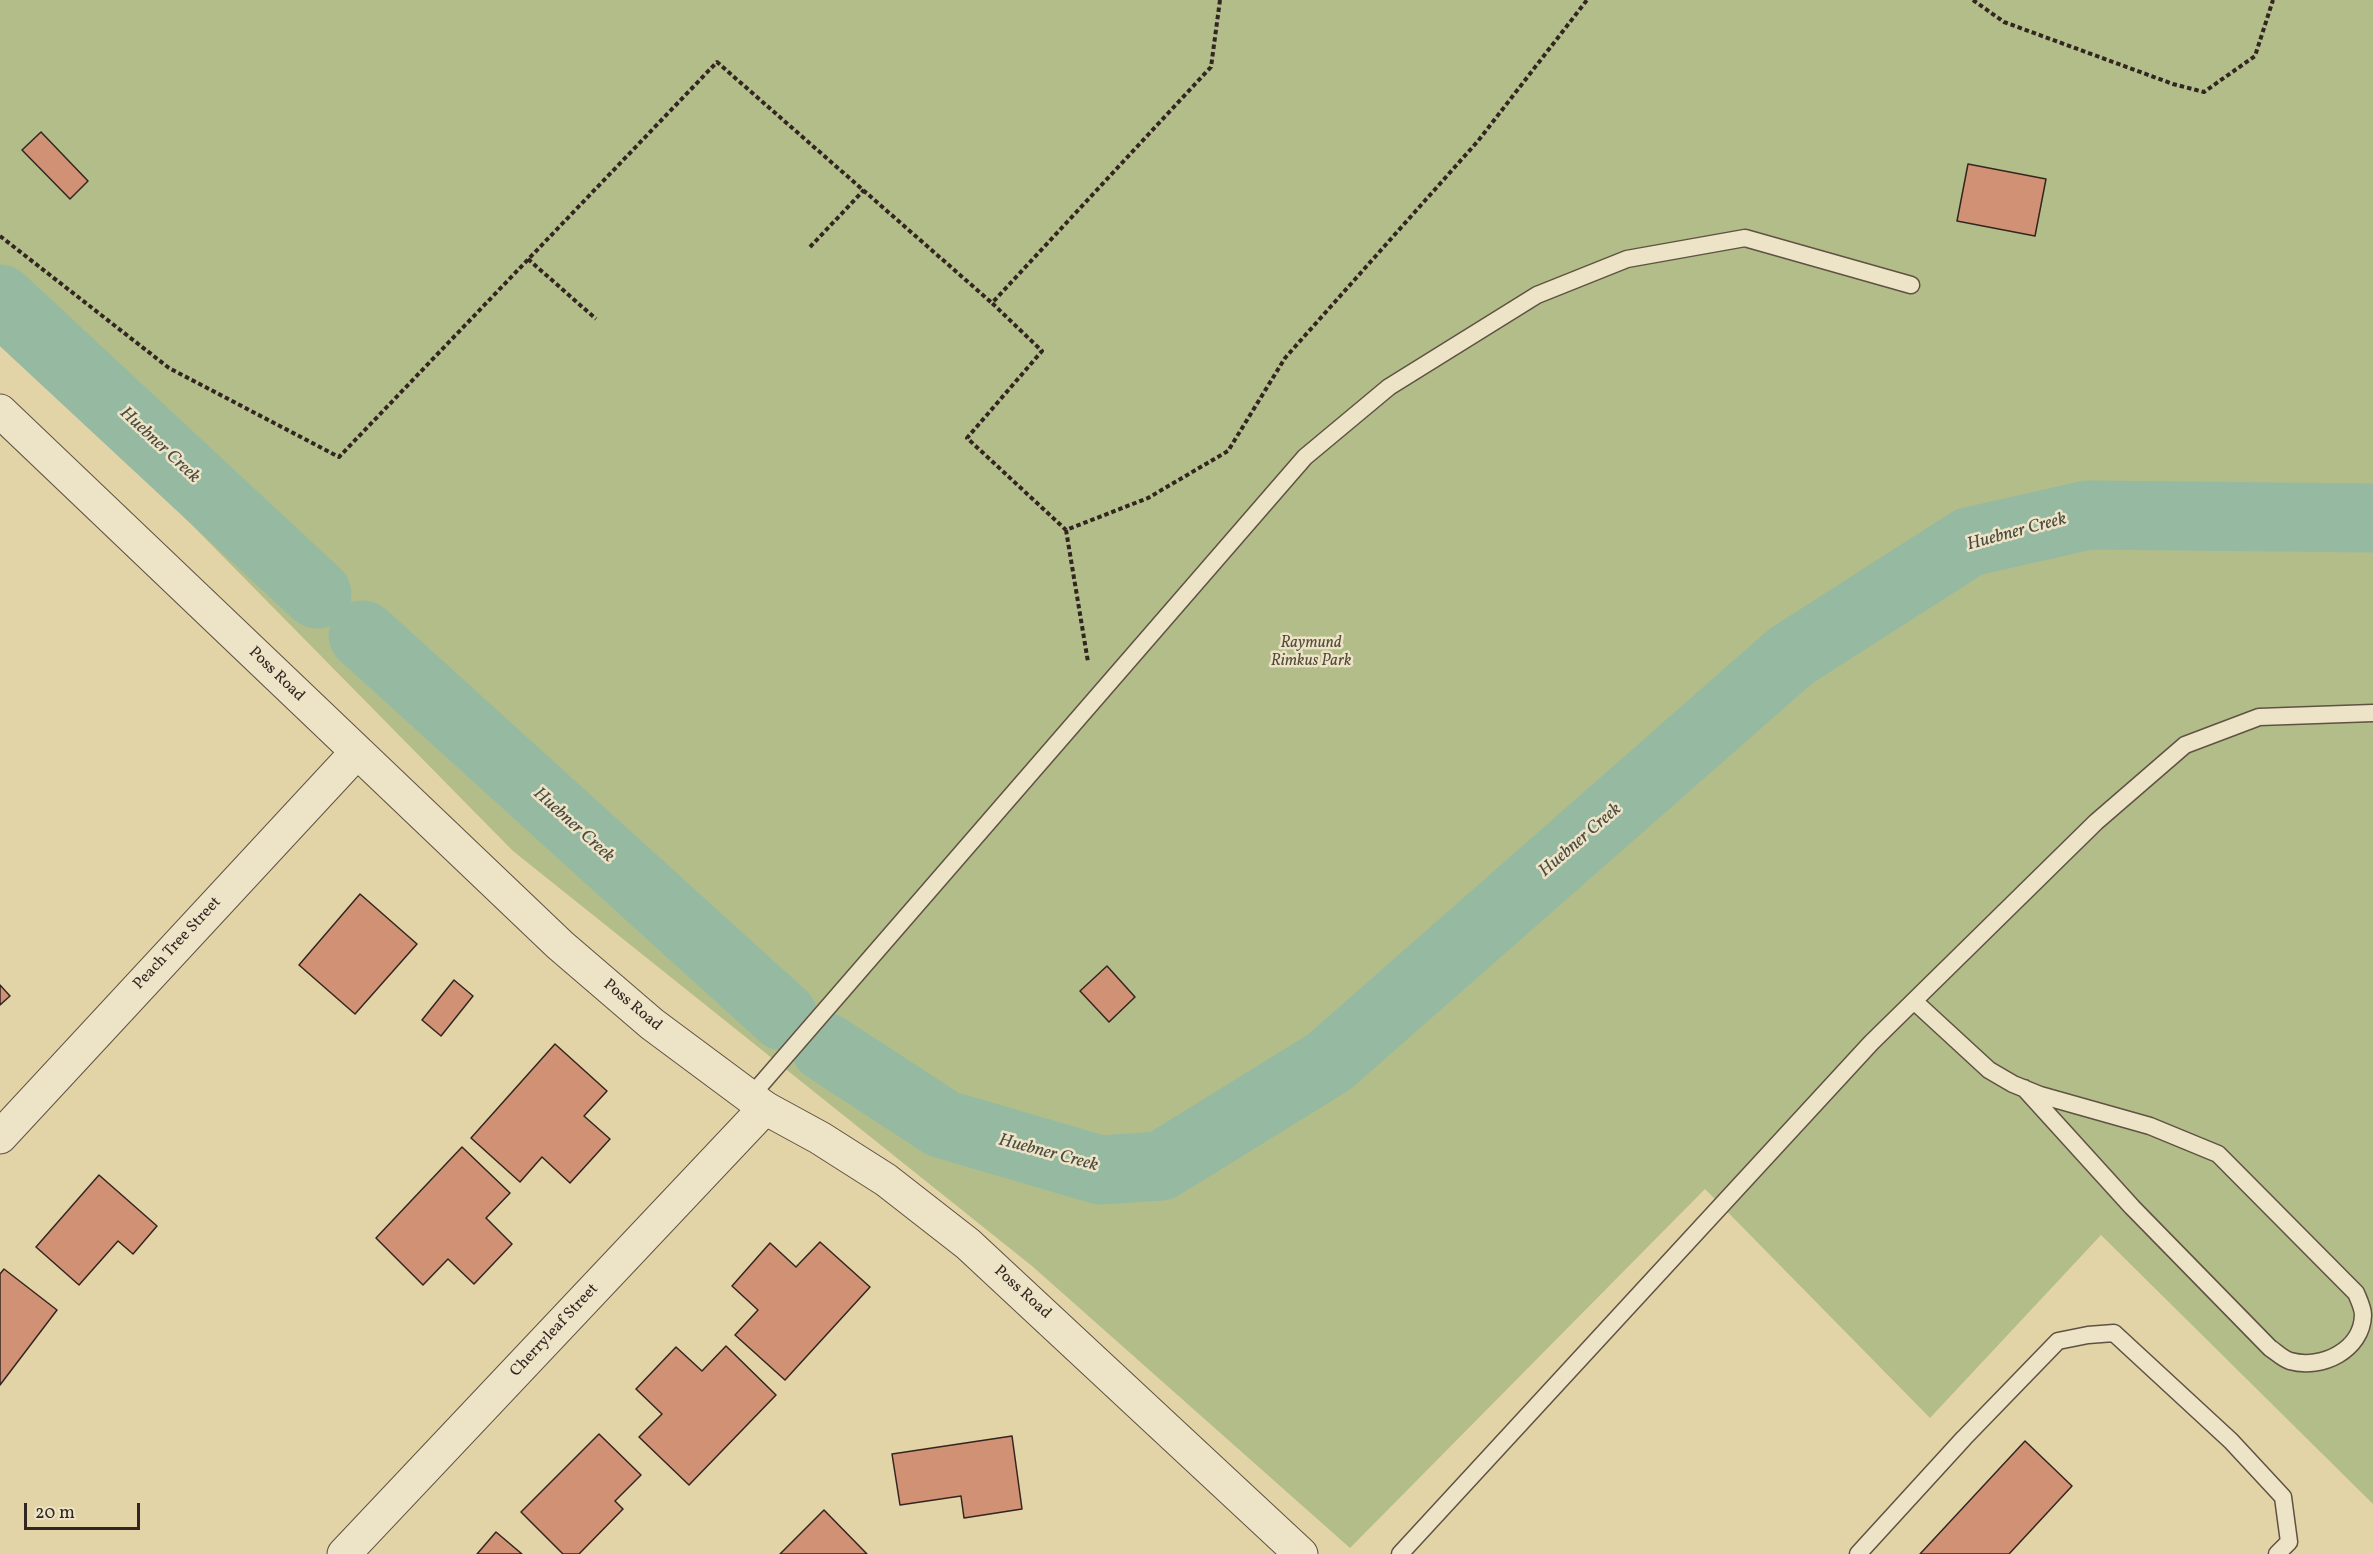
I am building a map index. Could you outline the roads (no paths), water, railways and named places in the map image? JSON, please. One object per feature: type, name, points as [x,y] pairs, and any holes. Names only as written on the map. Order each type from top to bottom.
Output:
[{"type":"street","name":"Poss Road","points":[[0,411],[560,945],[652,1024],[758,1103],[820,1138],[886,1180],[968,1244],[1301,1554]]},
{"type":"street","name":"Peach Tree Street","points":[[0,1137],[357,752]]},
{"type":"street","name":"Cherryleaf Street","points":[[344,1554],[758,1103]]},
{"type":"lane","points":[[758,1103],[1095,700],[1305,457],[1389,387],[1537,295],[1627,259],[1745,238],[1911,285]]},
{"type":"lane","points":[[1400,1554],[1871,1043],[2096,822],[2185,745],[2259,717],[2373,713]]},
{"type":"lane","points":[[1914,1001],[1989,1070],[2024,1088],[2150,1126],[2218,1154],[2356,1293],[2363,1313],[2361,1332],[2346,1351],[2316,1363],[2289,1361],[2270,1348],[2132,1207],[2024,1088]]},
{"type":"lane","points":[[1858,1554],[1964,1438],[2058,1341],[2114,1333],[2230,1440],[2283,1497],[2289,1542],[2277,1554]]},
{"type":"waterway","name":"Huebner Creek","points":[[0,299],[317,594]]},
{"type":"waterway","name":"Huebner Creek","points":[[825,1047],[943,1124],[1100,1170],[1161,1166],[1329,1062],[1791,656],[1969,542],[2088,515],[2373,518]]},
{"type":"waterway","name":"Huebner Creek","points":[[363,635],[783,1016]]},
{"type":"park label","name":"Raymund Rimkus Park","points":[[1311,653]]}]
